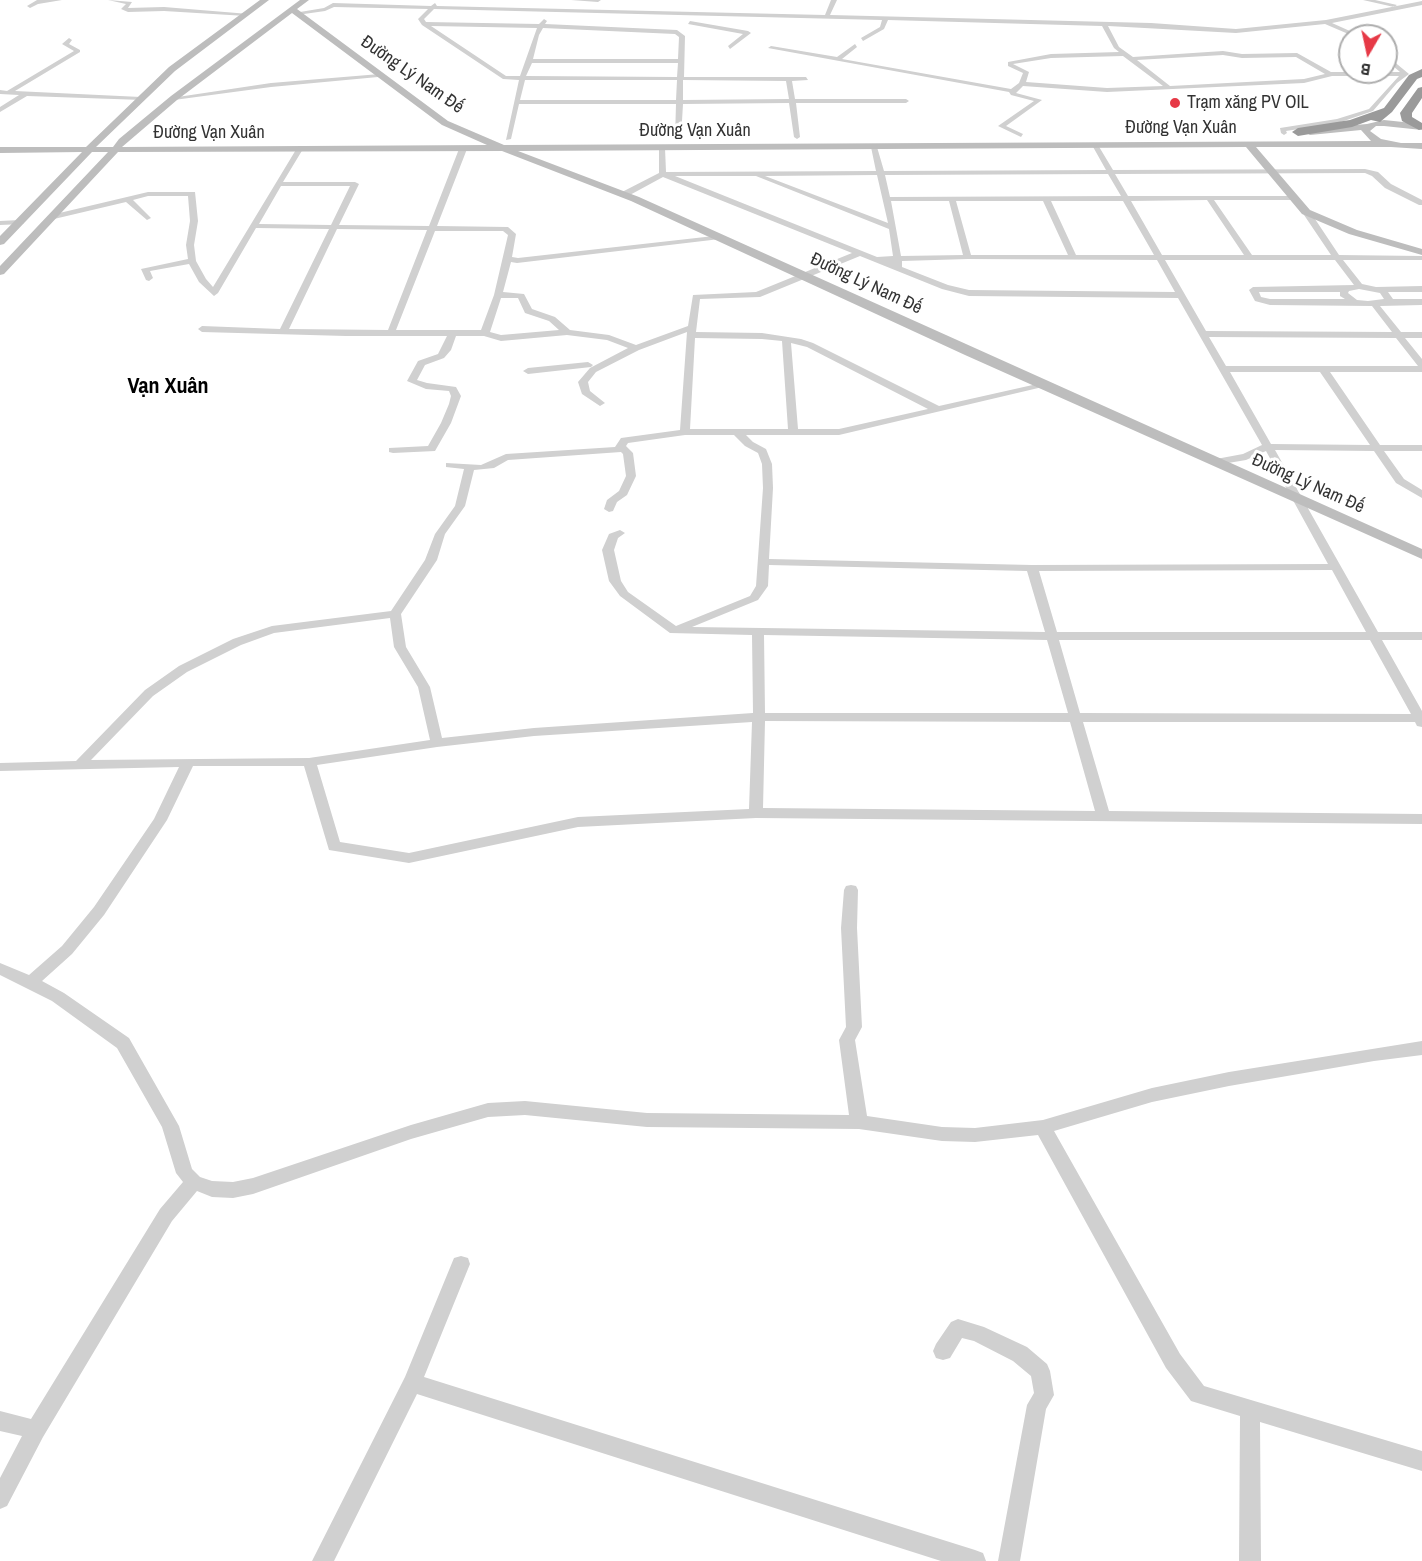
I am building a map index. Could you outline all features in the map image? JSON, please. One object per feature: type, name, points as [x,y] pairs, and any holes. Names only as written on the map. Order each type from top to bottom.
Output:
[{"type":"highway","points":[[1368,126],[1388,111],[1413,77],[1422,72]]},
{"type":"highway","points":[[1421,125],[1408,111],[1422,90]]},
{"type":"highway","points":[[1298,132],[1352,123],[1388,111]]},
{"type":"main road","points":[[0,242],[92,146],[172,69],[265,0]]},
{"type":"main road","points":[[0,272],[119,146],[174,98],[272,25],[295,11],[305,0]]},
{"type":"main road","name":"Đường Lý Nam Đế","points":[[295,11],[445,123],[480,139],[508,144],[720,237],[1422,555]]},
{"type":"main road","points":[[230,26],[244,28],[310,22]]},
{"type":"main road","points":[[1280,133],[1395,123],[1421,125]]},
{"type":"main road","points":[[1368,126],[1365,130],[1370,137],[1390,144]]},
{"type":"main road","name":"Đường Vạn Xuân","points":[[0,142],[92,146],[463,149],[508,144],[678,138],[1205,134]]},
{"type":"main road","name":"Đường Vạn Xuân","points":[[119,146],[480,139]]},
{"type":"main road","name":"Đường Vạn Xuân","points":[[508,144],[661,148],[1390,144],[1422,147]]},
{"type":"main road","points":[[1249,145],[1306,212],[1353,232],[1422,252]]},
{"type":"main road","name":"Đường Vạn Xuân","points":[[0,150],[92,146]]},
{"type":"main road","points":[[16,226],[40,230]]},
{"type":"street","points":[[30,6],[37,2],[59,0]]},
{"type":"street","points":[[111,0],[130,3],[124,9],[128,10],[164,9],[246,14]]},
{"type":"street","points":[[372,5],[379,0]]},
{"type":"street","points":[[439,0],[421,19],[424,24],[505,78],[806,79]]},
{"type":"street","points":[[574,0],[598,0],[612,9],[611,12]]},
{"type":"street","points":[[827,17],[834,0]]},
{"type":"street","points":[[1366,0],[1402,7]]},
{"type":"street","points":[[295,11],[325,9],[333,5],[372,5],[1104,24],[1243,31],[1326,22],[1422,3]]},
{"type":"street","points":[[1412,5],[1422,8]]},
{"type":"street","points":[[690,14],[694,7]]},
{"type":"street","points":[[508,144],[522,79],[540,26],[550,11]]},
{"type":"street","points":[[701,25],[712,15]]},
{"type":"street","points":[[863,39],[882,28],[886,18]]},
{"type":"street","points":[[1326,22],[1338,27]]},
{"type":"street","points":[[690,23],[748,33],[730,47]]},
{"type":"street","points":[[424,24],[677,32],[682,36],[678,138]]},
{"type":"street","points":[[1104,24],[1110,39],[1124,54],[1169,88]]},
{"type":"street","points":[[1207,28],[1223,53]]},
{"type":"street","points":[[4,92],[78,51],[65,44],[69,40]]},
{"type":"street","points":[[837,59],[855,46]]},
{"type":"street","points":[[771,48],[951,82],[1012,91],[1013,94],[1039,100],[1001,126],[1021,135]]},
{"type":"street","points":[[1130,59],[1223,53],[1242,56],[1300,56],[1330,74]]},
{"type":"street","points":[[1012,91],[1022,84],[1026,72],[1010,63],[1051,56],[1124,54]]},
{"type":"street","points":[[530,61],[682,61]]},
{"type":"street","points":[[1398,67],[1406,74]]},
{"type":"street","points":[[1022,84],[1107,90],[1304,81],[1330,74],[1406,74]]},
{"type":"street","points":[[1280,133],[1282,129],[1338,121],[1371,110],[1395,82],[1406,74]]},
{"type":"street","points":[[174,98],[271,85],[378,75]]},
{"type":"street","points":[[789,79],[797,137]]},
{"type":"street","points":[[4,92],[141,99]]},
{"type":"street","points":[[0,110],[26,94]]},
{"type":"street","points":[[516,102],[906,101]]},
{"type":"street","points":[[1095,145],[1298,499],[1421,720]]},
{"type":"street","points":[[874,147],[882,173],[900,269]]},
{"type":"street","points":[[661,148],[663,174]]},
{"type":"street","points":[[54,217],[148,194],[192,194],[194,221],[190,245],[192,261],[202,280],[214,293],[299,149]]},
{"type":"street","points":[[391,333],[430,228],[463,149]]},
{"type":"street","points":[[625,195],[663,174],[1371,172],[1388,186],[1422,203]]},
{"type":"street","points":[[751,173],[893,228]]},
{"type":"street","points":[[663,174],[945,287],[969,292],[1180,294]]},
{"type":"street","points":[[278,184],[355,184],[284,330]]},
{"type":"street","points":[[1209,198],[1249,257]]},
{"type":"street","points":[[887,199],[1292,198]]},
{"type":"street","points":[[128,199],[147,218]]},
{"type":"street","points":[[1046,199],[1073,257]]},
{"type":"street","points":[[952,200],[968,256]]},
{"type":"street","points":[[1306,212],[1359,286]]},
{"type":"street","points":[[0,223],[16,226]]},
{"type":"street","points":[[253,226],[508,230],[512,234],[508,258],[485,333]]},
{"type":"street","points":[[508,258],[517,261],[541,259],[720,237]]},
{"type":"street","points":[[685,432],[691,331],[696,297],[750,296],[859,253]]},
{"type":"street","points":[[874,259],[968,256],[1422,258]]},
{"type":"street","points":[[149,278],[145,269],[192,261]]},
{"type":"street","points":[[1422,289],[1378,289],[1359,286],[1345,289],[1253,290],[1258,299],[1270,302],[1355,302],[1375,305],[1387,302],[1422,302]]},
{"type":"street","points":[[1345,289],[1343,294],[1355,302]]},
{"type":"street","points":[[1378,289],[1389,297],[1387,302]]},
{"type":"street","points":[[498,295],[520,296],[528,311],[552,319],[567,332]]},
{"type":"street","points":[[1375,305],[1422,367]]},
{"type":"street","points":[[202,329],[485,333],[501,338],[567,332],[609,338],[636,348]]},
{"type":"street","points":[[528,371],[595,365],[636,348],[691,331],[786,338],[810,345],[938,410]]},
{"type":"street","points":[[393,450],[431,449],[446,423],[456,396],[453,389],[426,386],[412,381],[422,363],[441,356],[453,333]]},
{"type":"street","points":[[1202,334],[1422,335]]},
{"type":"street","points":[[786,338],[793,432]]},
{"type":"street","points":[[595,365],[583,381],[585,392],[600,403]]},
{"type":"street","points":[[1223,369],[1422,367]]},
{"type":"street","points":[[1323,369],[1400,481],[1422,495]]},
{"type":"street","points":[[622,449],[620,444],[625,440],[685,432],[839,432],[1046,386]]},
{"type":"street","points":[[674,630],[754,598],[762,586],[768,488],[767,464],[762,451],[749,444],[737,432]]},
{"type":"street","points":[[1216,462],[1246,457],[1267,447],[1422,448]]},
{"type":"street","points":[[450,465],[486,467],[506,457],[622,449],[628,453],[631,476],[623,493],[612,500],[609,509]]},
{"type":"street","points":[[437,743],[423,687],[400,647],[395,614],[431,560],[440,534],[460,506],[470,467]]},
{"type":"street","points":[[620,533],[613,536],[608,550],[615,581],[624,594],[674,630],[1051,636],[1422,636]]},
{"type":"street","points":[[764,562],[1032,568],[1335,567]]},
{"type":"street","points":[[1032,568],[1104,817]]},
{"type":"street","points":[[80,764],[149,693],[166,680],[237,642],[272,630],[395,614]]},
{"type":"street","points":[[756,813],[759,717],[758,631]]},
{"type":"street","points":[[0,767],[188,762],[309,762],[437,743],[534,732],[759,717],[1421,720]]},
{"type":"street","points":[[32,982],[67,950],[99,911],[160,820],[188,762]]},
{"type":"street","points":[[309,762],[334,846],[409,858],[578,822],[756,813],[1422,819]]},
{"type":"street","points":[[851,890],[849,928],[854,1027],[847,1040],[859,1122]]},
{"type":"street","points":[[0,969],[32,982],[58,997],[123,1043],[170,1126],[185,1173],[194,1182],[212,1189],[233,1190],[253,1186],[411,1132],[488,1110],[525,1108],[647,1120],[859,1122],[942,1134],[975,1135],[1043,1127],[1152,1095],[1281,1069],[1422,1048]]},
{"type":"street","points":[[1043,1127],[1173,1361],[1198,1394],[1422,1461]]},
{"type":"street","points":[[0,1499],[36,1430],[113,1300],[166,1215],[194,1182]]},
{"type":"street","points":[[323,1561],[412,1383],[461,1264]]},
{"type":"street","points":[[943,1351],[958,1328],[978,1333],[1020,1354],[1040,1371],[1044,1395],[1037,1405],[1009,1561]]},
{"type":"street","points":[[412,1383],[975,1561]]},
{"type":"street","points":[[1250,1561],[1251,1410]]},
{"type":"street","points":[[0,1421],[36,1430]]},
{"type":"place","name":"Trạm xăng PV OIL","points":[[1175,103]]},
{"type":"district","name":"Vạn Xuân","points":[[168,387]]}]
